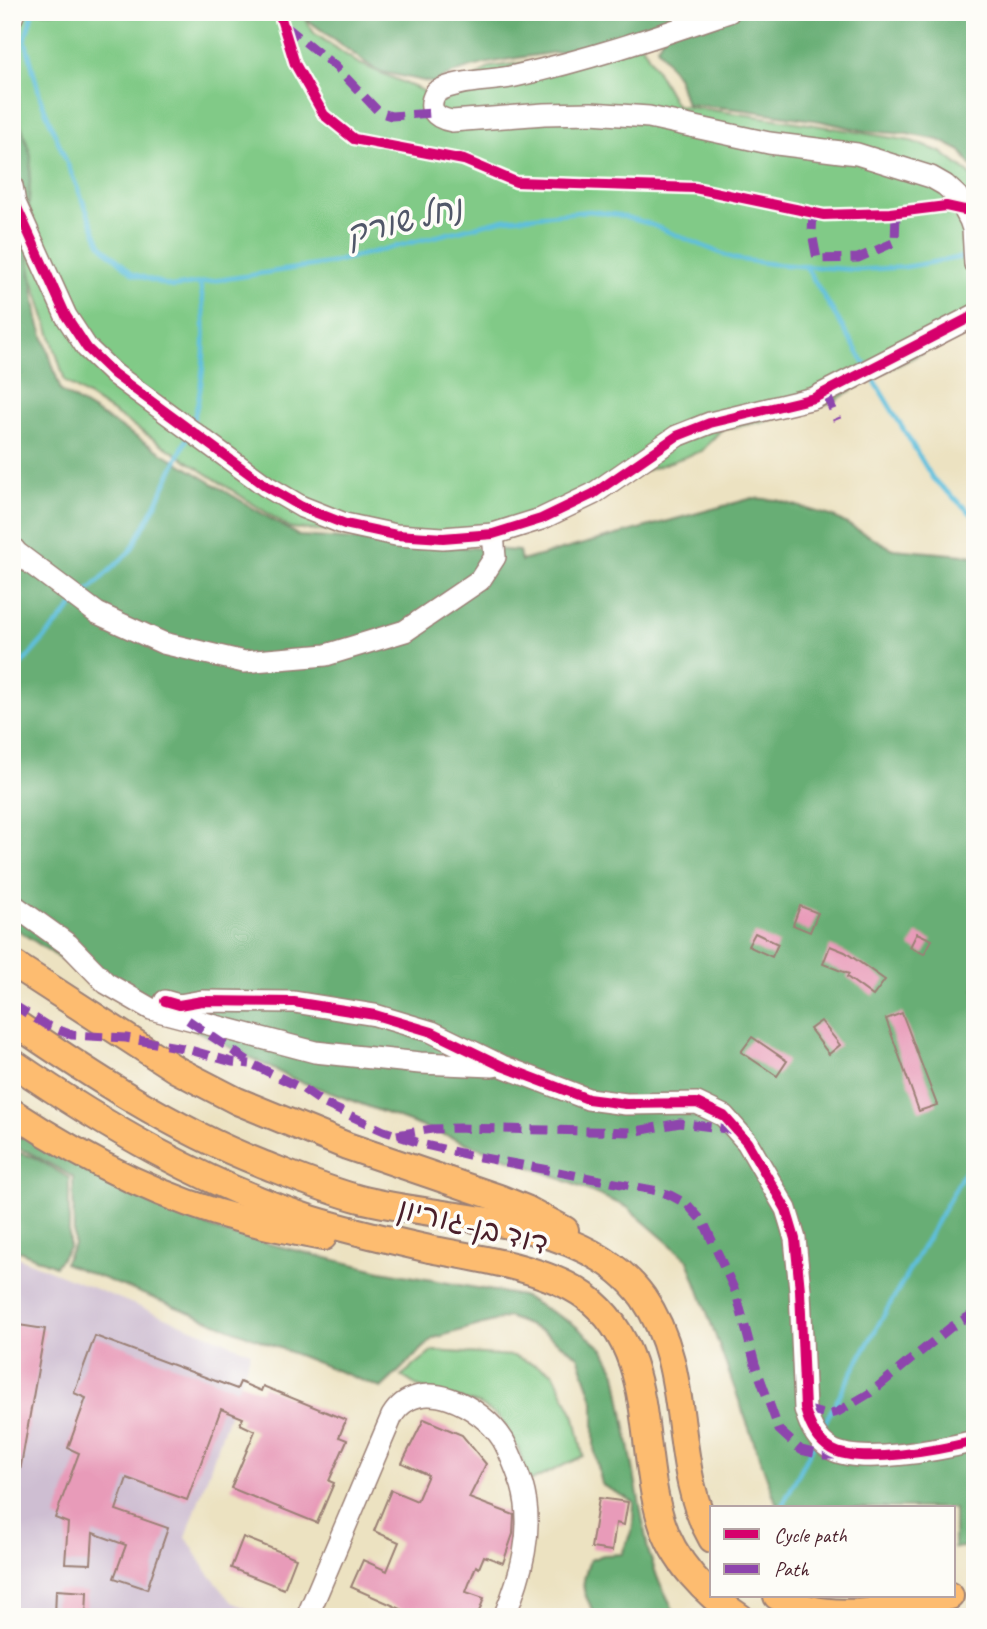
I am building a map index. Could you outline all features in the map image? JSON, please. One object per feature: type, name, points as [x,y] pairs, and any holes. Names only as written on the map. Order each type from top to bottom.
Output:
[{"type":"main road","points":[[12,963],[177,1070],[237,1101],[310,1132],[526,1209],[577,1237],[627,1277]]},
{"type":"main road","name":"דוד בן-גוריון","points":[[12,1021],[115,1090],[161,1116],[258,1162],[360,1199],[507,1226],[550,1237],[603,1259],[627,1277],[644,1298],[659,1325],[672,1361],[693,1495],[710,1535]]},
{"type":"main road","name":"דוד בן-גוריון","points":[[12,1062],[110,1127],[238,1190],[309,1218],[422,1247],[507,1265],[556,1281],[584,1296],[607,1316],[623,1338],[632,1359],[639,1384],[661,1523],[676,1552],[710,1594]]},
{"type":"main road","points":[[12,1112],[73,1148],[176,1198],[243,1220],[323,1237],[422,1247]]},
{"type":"main road","points":[[956,1594],[975,1591]]},
{"type":"main road","name":"דוד בן-גוריון","points":[[714,1598],[740,1617]]},
{"type":"main road","points":[[782,1598],[804,1608],[864,1612],[936,1598]]},
{"type":"street","points":[[12,18],[14,12]]},
{"type":"street","points":[[729,12],[615,51],[512,77],[453,85],[436,92],[433,113],[441,119],[452,121],[591,113],[649,117],[769,143],[857,154],[931,177],[957,196],[970,220],[975,264]]},
{"type":"street","points":[[12,186],[15,202],[66,316],[87,348],[114,374],[266,486],[302,507],[345,524],[396,536],[443,538],[493,534],[541,519],[593,494],[677,436],[710,422],[814,398],[975,315]]},
{"type":"street","points":[[12,547],[97,613],[163,642],[244,662],[326,655],[405,631],[480,580],[495,557],[493,534]]},
{"type":"street","points":[[12,904],[69,946],[106,983],[151,1009],[315,1052],[420,1063],[502,1066]]},
{"type":"street","points":[[165,1001],[179,1005],[202,1000],[294,1002],[345,1009],[405,1022],[502,1066],[601,1102],[697,1103],[724,1116],[747,1142],[786,1209],[795,1239],[805,1409],[809,1424],[816,1435],[831,1449],[856,1455],[909,1453],[975,1441]]},
{"type":"street","points":[[307,1617],[392,1416],[400,1405],[414,1396],[424,1394],[438,1395],[465,1406],[486,1420],[503,1440],[523,1487],[527,1524],[525,1550],[516,1590],[504,1617]]},
{"type":"shaded area","points":[[12,1255],[251,1352],[186,1537],[208,1573],[232,1602],[266,1617],[12,1617]]},
{"type":"green space","points":[[12,12],[16,12],[19,118],[31,156],[27,246],[38,320],[61,391],[299,536],[519,551],[521,561],[753,498],[777,500],[834,517],[893,549],[975,556],[975,1546],[956,1548],[956,1506],[777,1506],[688,1260],[627,1207],[547,1173],[291,1078],[83,974],[12,926]]},
{"type":"green space","points":[[13,12],[301,12],[314,33],[358,63],[444,100],[490,67],[546,60],[637,36],[676,105],[911,141],[941,152],[970,174],[975,186],[975,326],[867,381],[834,401],[799,414],[721,430],[702,451],[571,497],[484,543],[401,539],[290,528],[65,381],[12,213]]},
{"type":"green space","points":[[304,12],[975,12],[975,171],[961,151],[939,140],[865,131],[745,110],[686,104],[678,78],[657,47],[666,32],[654,25],[586,47],[488,63],[451,74],[433,83],[377,71],[309,21]]},
{"type":"green space","points":[[12,1126],[99,1178],[224,1233],[381,1271],[522,1296],[572,1323],[604,1350],[616,1373],[648,1550],[658,1579],[677,1617],[597,1617],[585,1595],[584,1577],[590,1560],[603,1555],[622,1554],[633,1527],[634,1502],[602,1485],[594,1448],[594,1402],[578,1356],[542,1331],[508,1317],[434,1338],[381,1388],[64,1263],[74,1245],[73,1177],[28,1152],[12,1147]]},
{"type":"green space","points":[[12,1151],[34,1157],[69,1178],[69,1248],[55,1266],[12,1248]]},
{"type":"green space","points":[[433,1351],[514,1356],[553,1372],[575,1417],[583,1456],[529,1482],[518,1448],[502,1420],[481,1405],[421,1388],[401,1376]]},
{"type":"building","points":[[800,906],[818,913],[810,932],[793,925]]},
{"type":"building","points":[[755,933],[778,944],[772,957],[748,946]]},
{"type":"building","points":[[917,933],[932,940],[924,954],[910,947]]},
{"type":"building","points":[[830,946],[845,952],[885,980],[873,996],[847,977],[849,974],[823,964]]},
{"type":"building","points":[[902,1013],[937,1105],[919,1111],[886,1019]]},
{"type":"building","points":[[821,1021],[840,1045],[829,1054],[810,1029]]},
{"type":"building","points":[[752,1037],[787,1061],[777,1076],[741,1052]]},
{"type":"building","points":[[12,1324],[45,1329],[19,1477],[12,1477]]},
{"type":"building","points":[[95,1336],[237,1389],[240,1382],[261,1391],[263,1386],[346,1420],[339,1437],[347,1440],[329,1481],[334,1483],[317,1523],[231,1488],[255,1431],[240,1424],[243,1418],[221,1409],[187,1500],[127,1478],[116,1510],[168,1528],[147,1589],[114,1578],[126,1545],[93,1533],[91,1564],[65,1563],[68,1523],[55,1518],[79,1453],[68,1448],[86,1398],[74,1393]]},
{"type":"building","points":[[424,1419],[462,1435],[486,1464],[469,1498],[514,1515],[513,1534],[503,1563],[484,1556],[479,1568],[476,1566],[466,1592],[484,1598],[477,1617],[419,1617],[351,1587],[363,1560],[387,1571],[399,1542],[374,1531],[391,1490],[417,1501],[428,1475],[402,1463]]},
{"type":"building","points":[[599,1498],[628,1502],[624,1525],[616,1523],[612,1551],[591,1548]]},
{"type":"building","points":[[243,1537],[296,1558],[284,1589],[231,1568]]},
{"type":"building","points":[[56,1590],[87,1592],[86,1617],[55,1617]]},
{"type":"waterway","name":"נחל שורק","points":[[33,12],[25,39],[41,100],[101,245],[133,274],[173,287],[330,263],[505,219],[590,211],[647,223],[735,259],[773,264],[858,270],[905,267],[969,256]]},
{"type":"waterway","points":[[806,267],[865,364]]},
{"type":"waterway","points":[[192,425],[200,391],[204,354],[200,283]]},
{"type":"waterway","points":[[871,375],[933,479],[975,517]]},
{"type":"waterway","points":[[83,596],[131,550],[188,436]]},
{"type":"waterway","points":[[12,675],[74,605]]},
{"type":"waterway","points":[[821,1430],[975,1157]]},
{"type":"waterway","points":[[782,1506],[814,1444]]},
{"type":"marked path","points":[[284,25],[335,66],[379,112],[391,116],[433,113]]},
{"type":"marked path","points":[[813,212],[812,233],[817,259],[858,258],[895,242],[896,213]]},
{"type":"marked path","points":[[826,393],[837,420]]},
{"type":"marked path","points":[[12,1004],[46,1025],[72,1035],[126,1038],[250,1064]]},
{"type":"marked path","points":[[188,1020],[254,1065],[303,1089],[325,1104],[384,1131],[425,1145],[469,1155],[658,1191],[687,1204],[704,1223],[736,1293],[755,1364],[779,1430],[801,1450],[835,1455]]},
{"type":"marked path","points":[[397,1135],[458,1128],[631,1132],[680,1123],[735,1130]]},
{"type":"marked path","points":[[805,1409],[826,1415],[838,1412],[870,1393],[951,1327],[975,1313]]},
{"type":"cycle path","points":[[279,12],[295,64],[324,115],[354,139],[464,160],[516,182],[695,188],[824,215],[890,213],[946,206],[964,210],[975,209]]},
{"type":"cycle path","points":[[12,186],[15,203],[66,316],[87,348],[114,374],[266,486],[302,507],[345,524],[396,535],[443,538],[493,534],[541,519],[593,494],[677,436],[710,423],[814,398],[975,315]]},
{"type":"cycle path","points":[[165,1001],[179,1005],[202,1001],[294,1002],[375,1015],[432,1032],[502,1066],[588,1099],[626,1104],[697,1103],[724,1116],[747,1142],[786,1209],[795,1239],[805,1409],[817,1436],[831,1449],[861,1456],[902,1454],[975,1441]]}]
